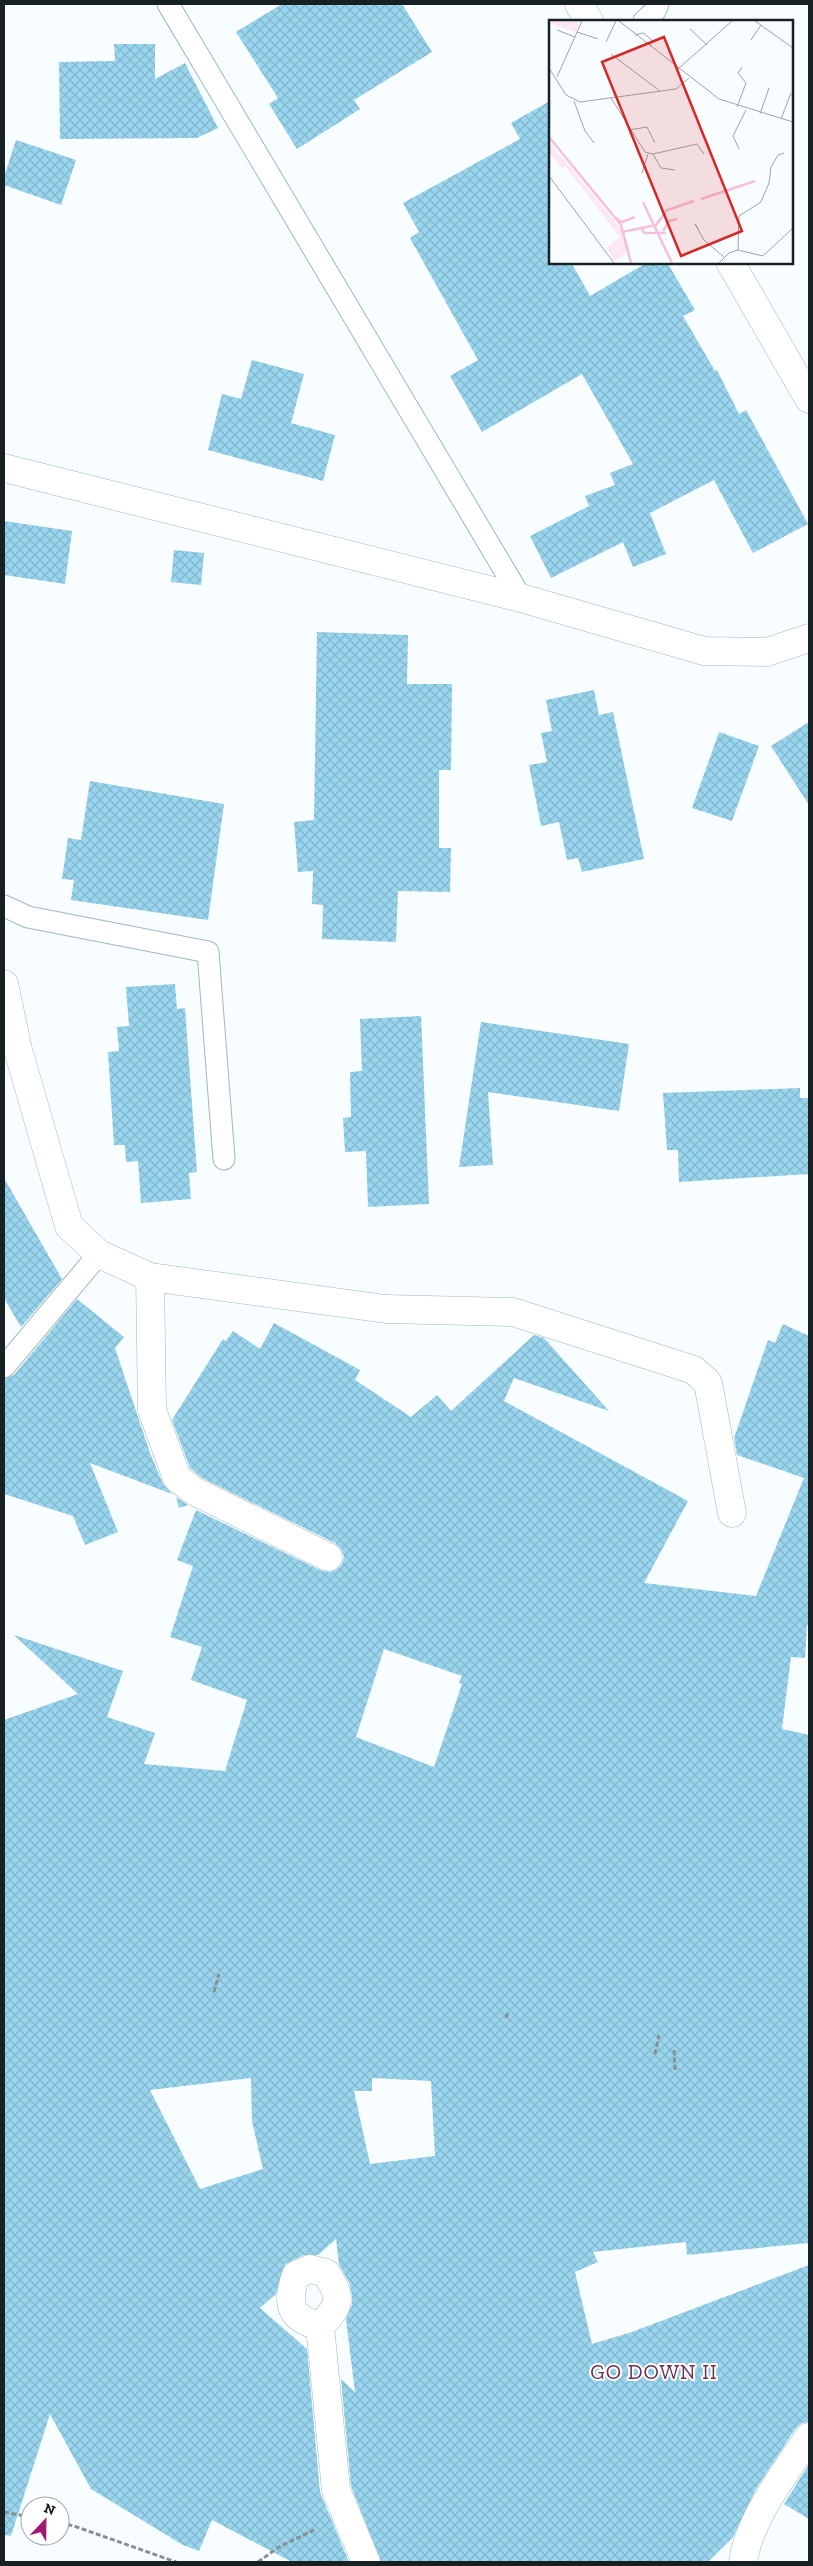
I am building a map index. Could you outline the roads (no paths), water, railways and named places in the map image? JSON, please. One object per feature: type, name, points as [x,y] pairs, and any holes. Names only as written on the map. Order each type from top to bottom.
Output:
[{"type":"street","points":[[579,4],[588,20]]},
{"type":"street","points":[[731,264],[809,398]]},
{"type":"street","points":[[4,468],[521,598],[704,651],[767,652],[809,638]]},
{"type":"street","points":[[4,984],[18,1050],[69,1226],[99,1254],[150,1278],[386,1309],[513,1312],[694,1370],[708,1383],[732,1513]]},
{"type":"street","points":[[150,1278],[152,1410],[178,1478],[194,1491],[328,1557]]},
{"type":"street","points":[[320,2326],[336,2490],[366,2562]]},
{"type":"street","points":[[744,2562],[745,2552],[766,2504],[809,2437]]},
{"type":"lane","points":[[168,4],[521,598]]},
{"type":"lane","points":[[645,20],[655,11],[658,4]]},
{"type":"lane","points":[[4,906],[28,917],[208,952],[224,1159]]},
{"type":"lane","points":[[4,1367],[99,1254]]},
{"type":"district","name":"GO DOWN II","points":[[654,2372]]}]
